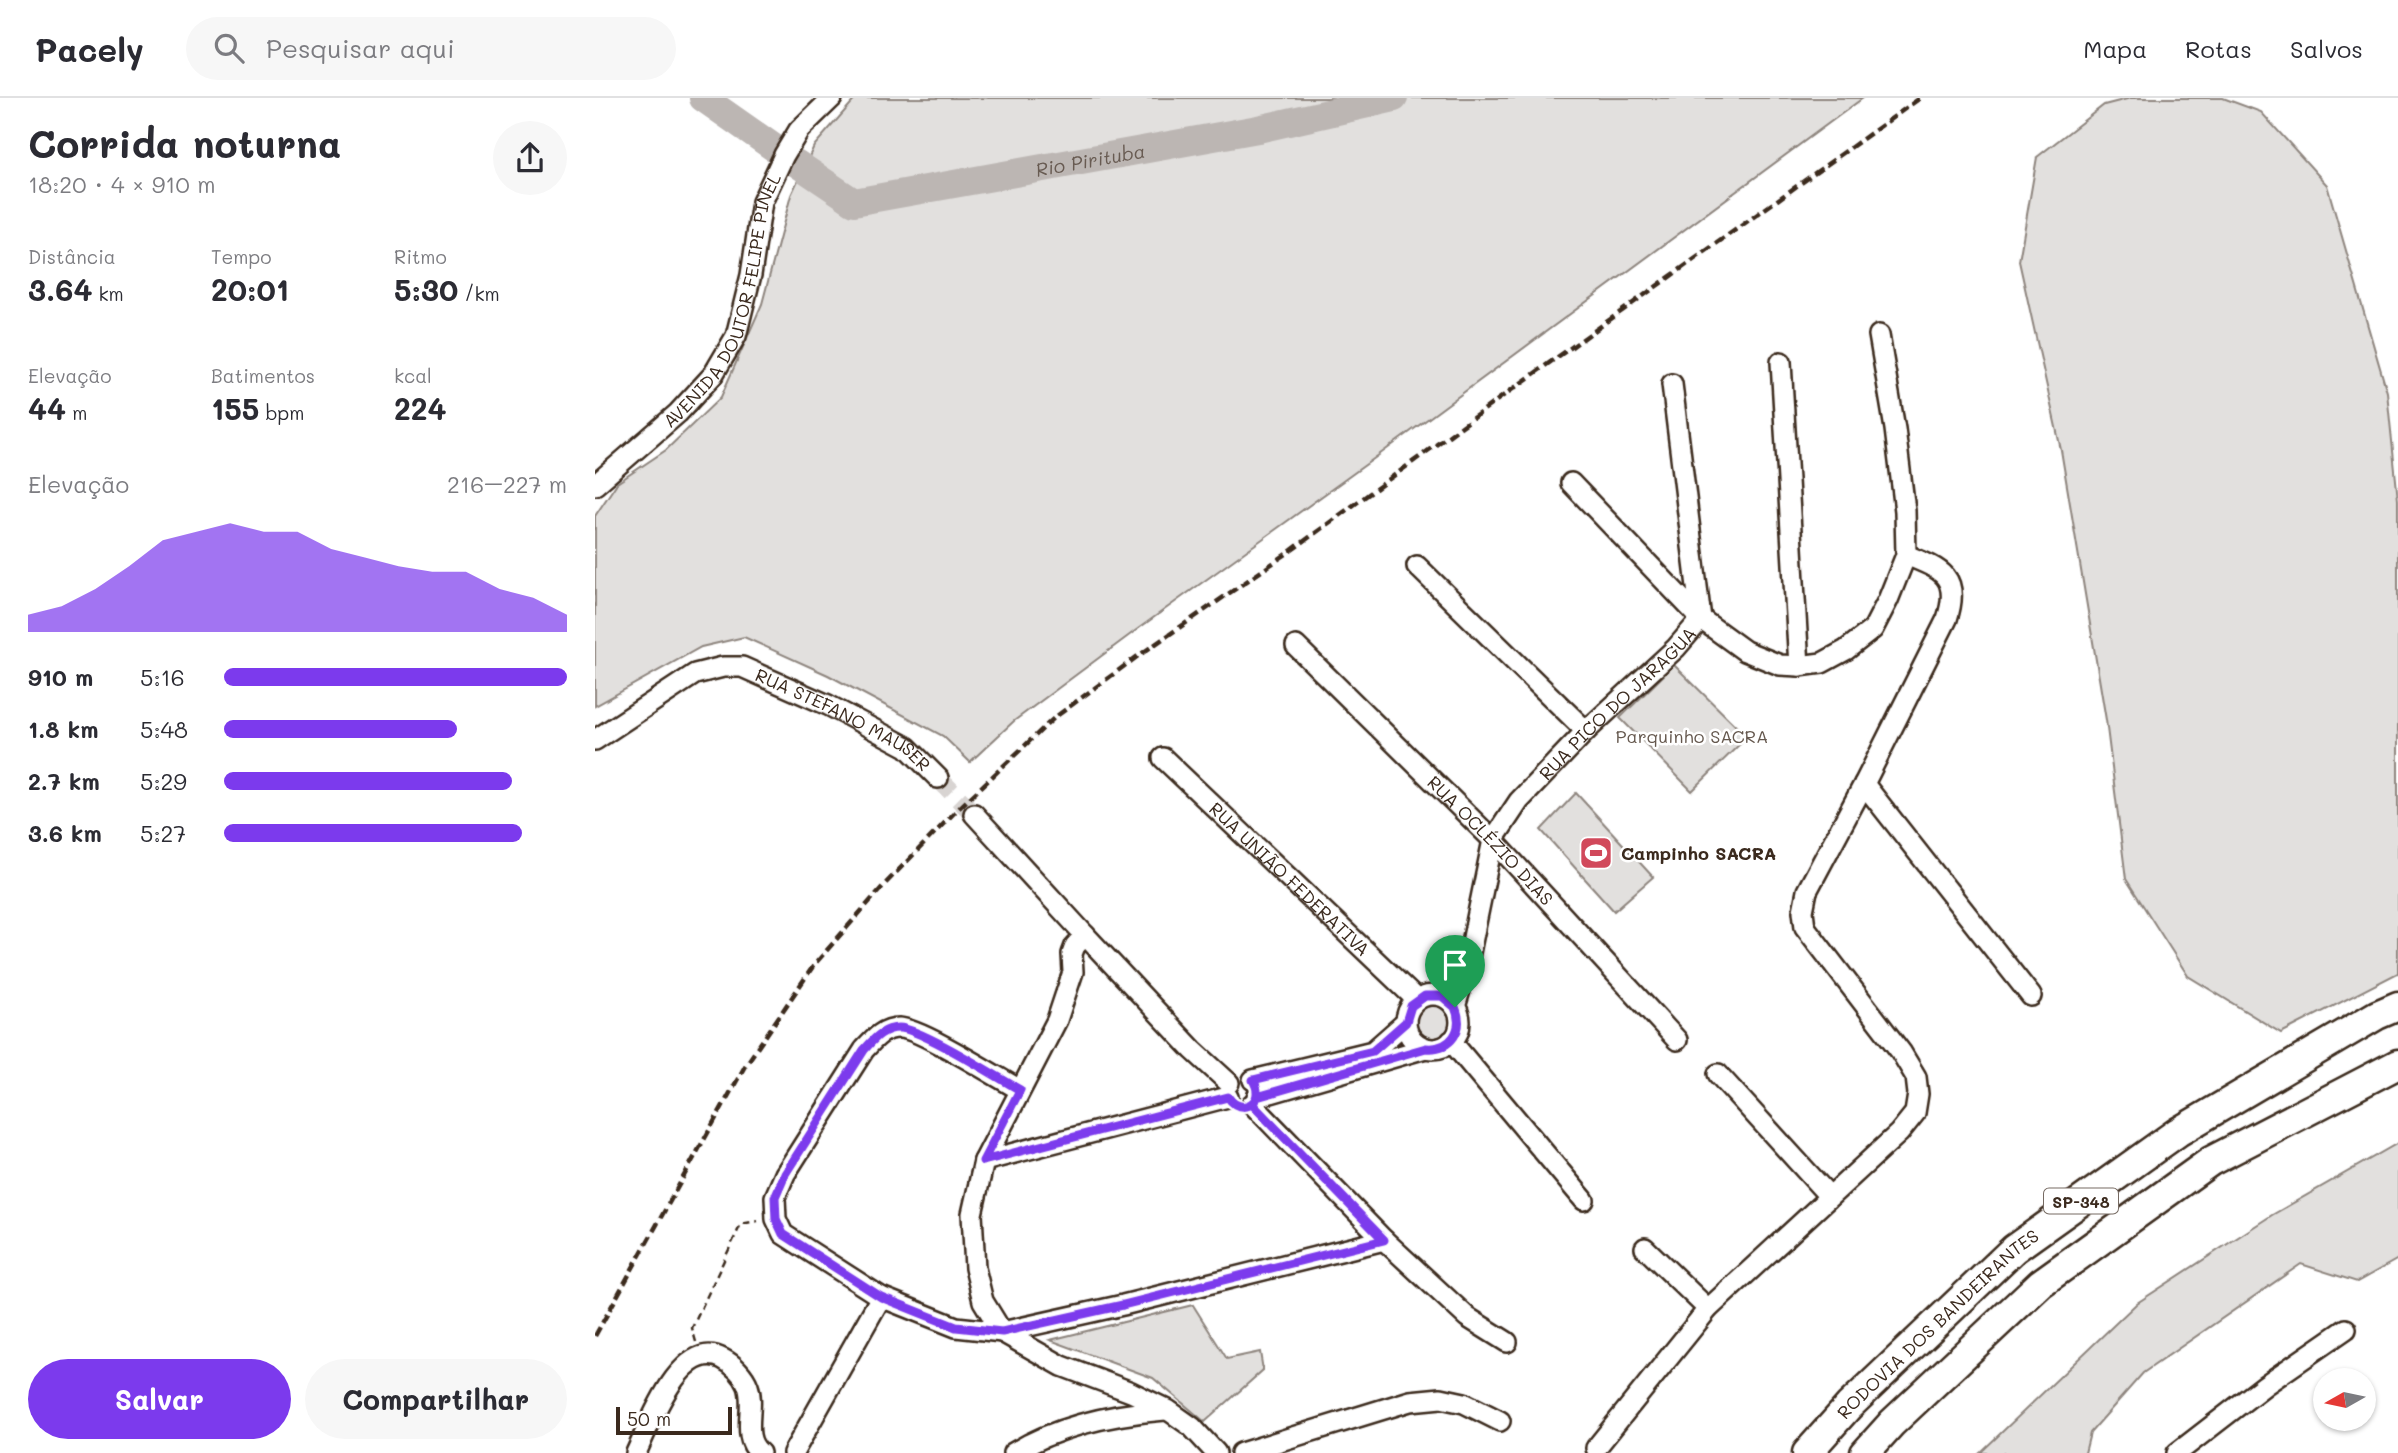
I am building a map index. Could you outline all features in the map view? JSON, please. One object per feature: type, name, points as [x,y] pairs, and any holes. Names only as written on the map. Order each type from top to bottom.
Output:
[{"type":"highway","name":"RODOVIA DOS BANDEIRANTES","points":[[1807,1453],[1849,1406],[2014,1249],[2178,1132],[2377,1015],[2398,1006]]},
{"type":"highway","name":"SP-348","points":[[1865,1453],[1892,1423],[2052,1275],[2211,1161],[2398,1064]]},
{"type":"street","name":"AVENIDA DOUTOR FELIPE PINEL","points":[[595,485],[678,413],[713,375],[736,336],[751,275],[762,202],[799,130],[832,98]]},
{"type":"street","points":[[1571,482],[1701,619],[1759,658],[1780,665],[1822,663],[1846,650],[1873,629],[1906,555],[1905,511],[1895,429],[1879,335]]},
{"type":"street","points":[[1781,362],[1798,666]]},
{"type":"street","name":"RUA PICO DO JARAGUA","points":[[1455,1007],[1467,967],[1493,840],[1519,801],[1586,731],[1676,648],[1701,619],[1672,384]]},
{"type":"street","points":[[1596,1448],[1708,1309],[1899,1133],[1915,1113],[1919,1094],[1916,1077],[1901,1052],[1804,927],[1803,911],[1807,891],[1947,619],[1952,602],[1950,582],[1941,569],[1906,555]]},
{"type":"street","points":[[1417,566],[1586,731]]},
{"type":"street","name":"RUA OCLÉZIO DIAS","points":[[1296,646],[1493,840],[1677,1040]]},
{"type":"street","name":"RUA STEFANO MAUSER","points":[[595,740],[695,674],[723,667],[742,667],[828,705],[907,747],[938,778]]},
{"type":"street","name":"RUA UNIÃO FEDERATIVA","points":[[1163,758],[1417,1000]]},
{"type":"street","points":[[1864,784],[2031,996]]},
{"type":"street","points":[[974,814],[1193,1050],[1228,1090],[1236,1105],[1245,1107],[1254,1094],[1373,1051],[1406,1022],[1411,1006],[1417,1000],[1433,995],[1442,996],[1455,1007],[1459,1016],[1459,1025],[1451,1041],[1444,1046],[1426,1048],[1254,1094]]},
{"type":"street","points":[[1085,935],[1072,954],[1073,972],[1057,1020],[983,1161],[972,1214],[975,1268],[983,1301],[1002,1332],[1062,1366],[1131,1392],[1168,1410],[1192,1427],[1216,1453]]},
{"type":"street","points":[[1406,1022],[1412,1038],[1426,1048]]},
{"type":"street","points":[[1020,1090],[921,1034],[900,1028],[880,1033],[864,1050],[785,1174],[775,1197],[776,1219],[783,1234],[881,1297],[956,1327],[1002,1332],[1384,1240]]},
{"type":"street","points":[[1451,1041],[1584,1200]]},
{"type":"street","points":[[1718,1074],[1829,1196]]},
{"type":"street","points":[[983,1161],[1228,1090],[1239,1076],[1384,1240],[1467,1317],[1507,1342]]},
{"type":"street","points":[[1645,1248],[1708,1309]]},
{"type":"street","points":[[793,1453],[881,1297]]},
{"type":"street","points":[[2177,1453],[2265,1385],[2346,1329]]},
{"type":"street","points":[[636,1453],[673,1380],[684,1366],[699,1357],[719,1356],[734,1366],[748,1385],[751,1400],[749,1434],[756,1450],[761,1453]]},
{"type":"street","points":[[1241,1453],[1411,1401],[1441,1398],[1464,1403],[1500,1421]]},
{"type":"street","points":[[1013,1453],[1059,1432],[1128,1413],[1168,1410]]},
{"type":"path","points":[[699,1357],[692,1328],[741,1224],[776,1219]]},
{"type":"green space","points":[[856,98],[1863,98],[1135,631],[1014,721],[970,762],[943,736],[828,675],[744,637],[701,647],[595,706],[595,516],[617,483],[666,450],[721,397],[762,304],[791,195],[814,146]]},
{"type":"green space","points":[[2131,98],[2223,98],[2261,112],[2327,185],[2387,392],[2398,500],[2398,973],[2281,1033],[2188,976],[2126,879],[2106,720],[2061,450],[2019,261],[2037,157],[2104,105]]},
{"type":"green space","name":"Parquinho SACRA","points":[[1674,665],[1747,737],[1692,791],[1620,718]]},
{"type":"green space","name":"Campinho SACRA","points":[[1576,793],[1653,877],[1614,911],[1541,830]]},
{"type":"green space","points":[[1432,1001],[1447,1007],[1453,1022],[1447,1037],[1432,1043],[1417,1037],[1411,1022],[1417,1007]]},
{"type":"green space","points":[[2398,1143],[2398,1259],[2357,1282],[2301,1264],[2143,1373],[2090,1433],[2085,1453],[1980,1453],[2137,1303],[2272,1215]]},
{"type":"green space","points":[[1193,1305],[1227,1359],[1260,1352],[1263,1370],[1205,1422],[1153,1378],[1050,1340]]},
{"type":"waterway","name":"Rio Pirituba","points":[[703,98],[773,147]]},
{"type":"waterway","name":"Rio Pirituba","points":[[796,163],[854,202],[1258,129],[1394,98]]},
{"type":"tunnel","points":[[938,778],[974,814]]},
{"type":"railway","points":[[595,1336],[745,1066],[814,965],[885,884],[958,809],[1054,718],[1920,98]]},
{"type":"place","name":"Campinho SACRA","points":[[1596,853]]},
{"type":"route","points":[[1455,1007],[1442,996],[1425,996],[1411,1006],[1406,1022],[1373,1051],[1253,1080],[1257,1097],[1255,1101],[1252,1104],[1384,1240],[1002,1332],[956,1327],[881,1297],[783,1234],[776,1219],[775,1197],[785,1174],[864,1050],[880,1033],[900,1028],[921,1034],[1020,1090],[983,1161],[1228,1097],[1232,1103],[1245,1107],[1252,1104],[1257,1097],[1426,1048],[1435,1049],[1444,1046],[1457,1034],[1459,1016],[1455,1007]]}]
